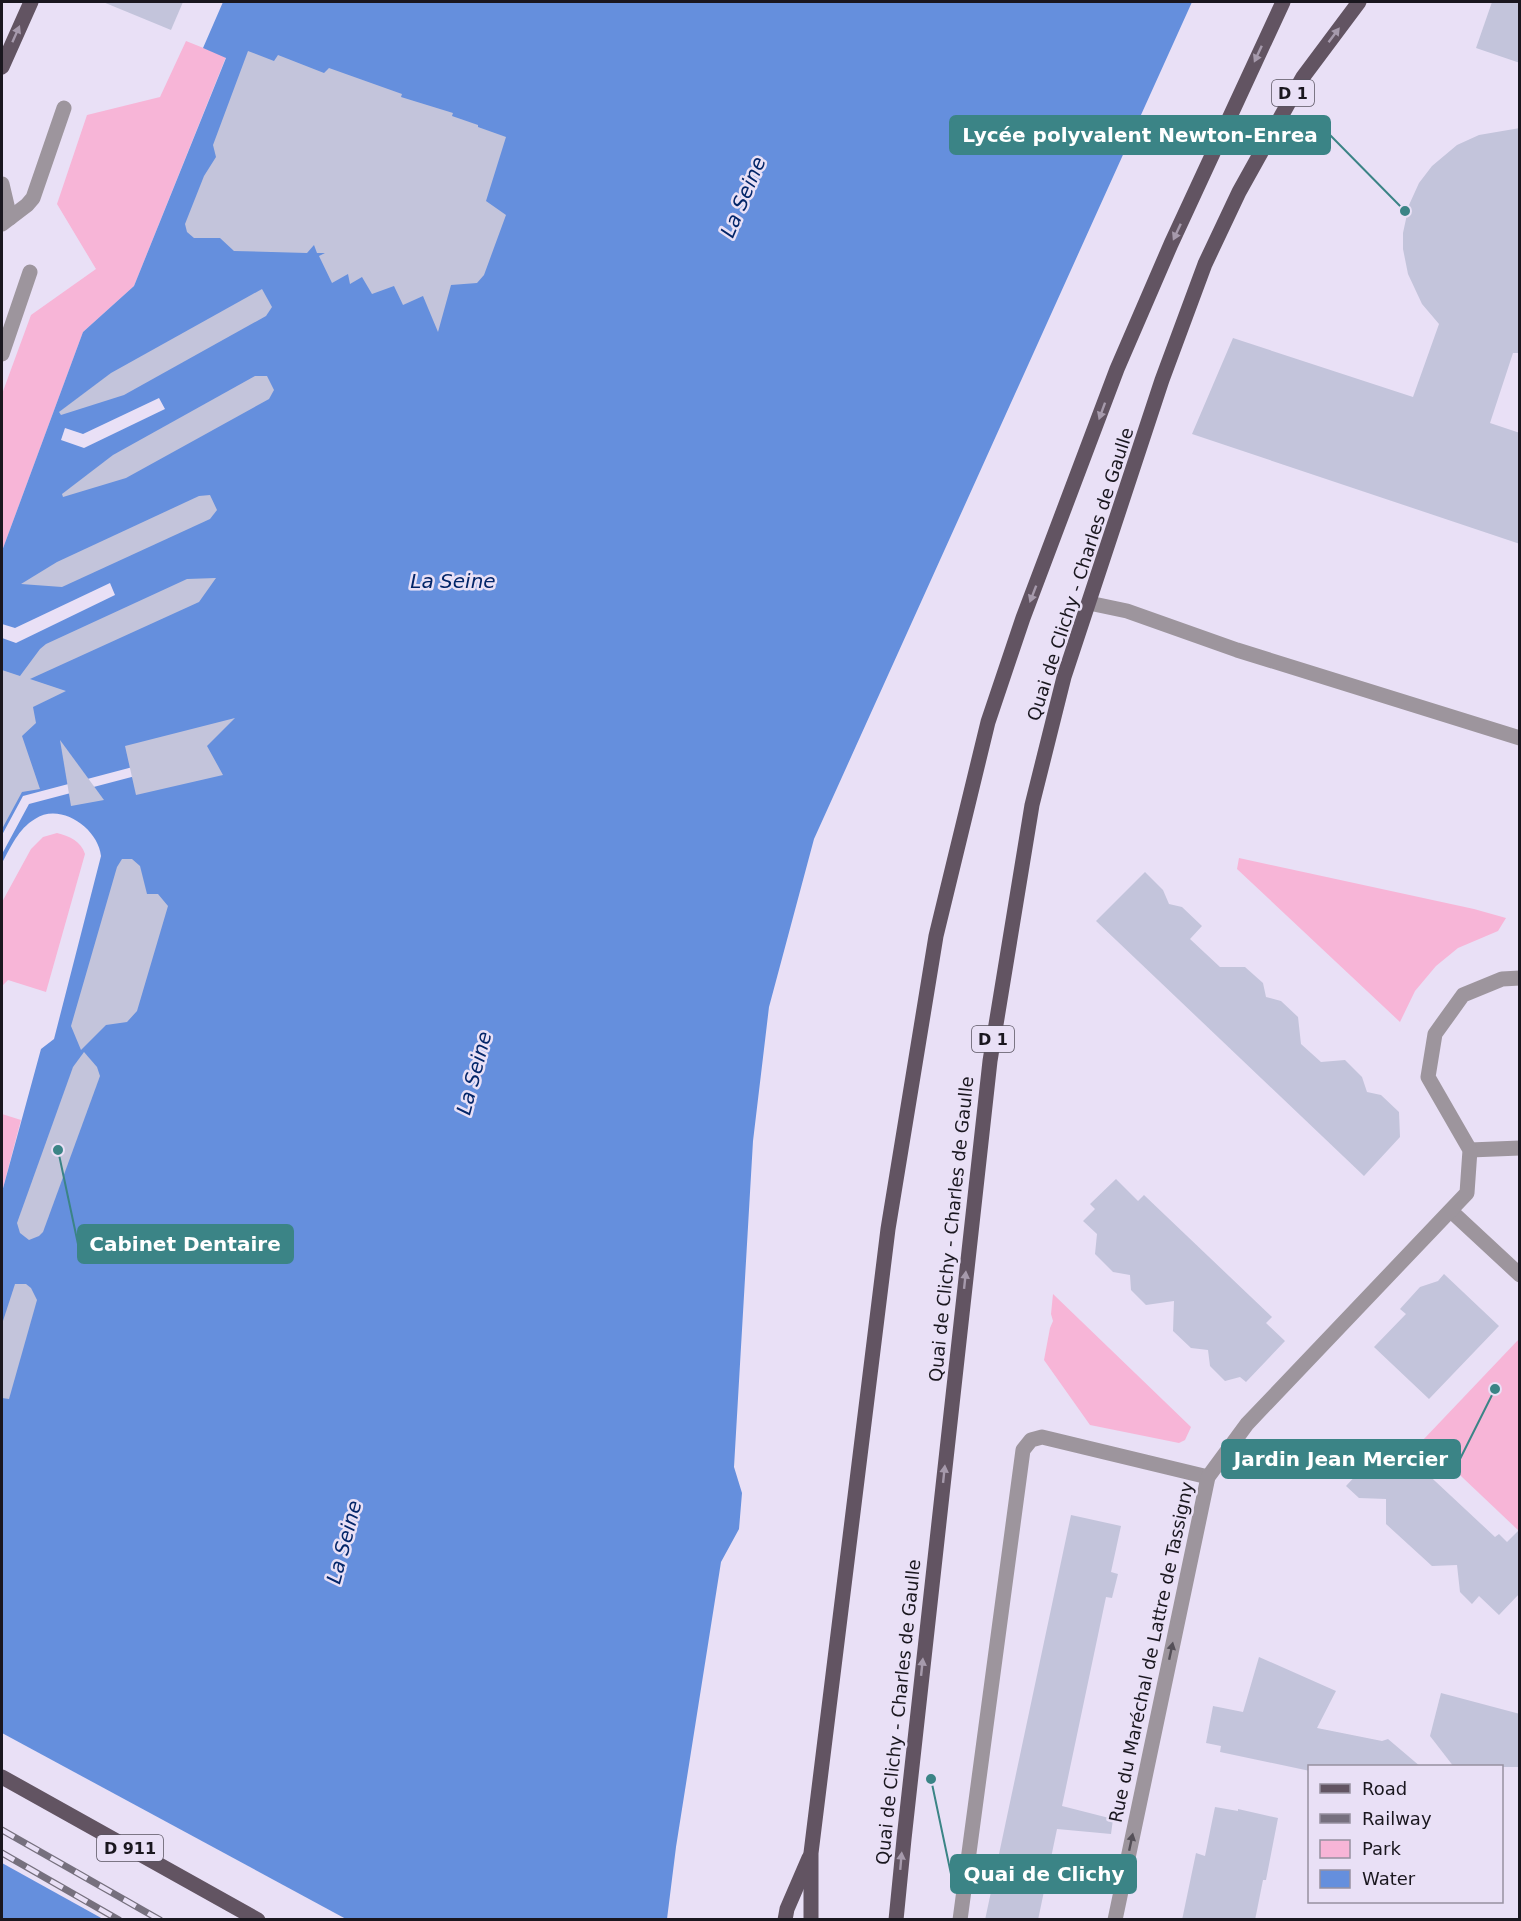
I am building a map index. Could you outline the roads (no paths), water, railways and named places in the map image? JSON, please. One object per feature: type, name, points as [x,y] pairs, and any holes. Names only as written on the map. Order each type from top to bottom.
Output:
[{"type":"main road","points":[[2,67],[31,2]]},
{"type":"main road","name":"Quai de Clichy - Charles de Gaulle","points":[[811,1920],[812,1853],[888,1229],[936,936],[988,722],[1023,618],[1117,369],[1171,244],[1283,2]]},
{"type":"main road","name":"Quai de Clichy - Charles de Gaulle","points":[[896,1920],[903,1839],[990,1061],[1032,805],[1064,677],[1162,380],[1205,264],[1239,192],[1303,77],[1359,2]]},
{"type":"main road","name":"D 911","points":[[2,1777],[258,1920]]},
{"type":"main road","points":[[785,1920],[787,1909],[812,1853]]},
{"type":"street","points":[[6,221],[27,205],[37,190],[64,108]]},
{"type":"street","points":[[2,184],[6,221]]},
{"type":"street","points":[[2,354],[30,272]]},
{"type":"street","points":[[1089,603],[1127,611],[1237,650],[1520,738]]},
{"type":"street","points":[[1520,978],[1502,979],[1463,995],[1435,1034],[1428,1077],[1470,1150],[1520,1148]]},
{"type":"street","name":"Rue du Maréchal de Lattre de Tassigny","points":[[1115,1920],[1208,1477],[1247,1424],[1467,1192],[1470,1150]]},
{"type":"street","points":[[1451,1211],[1520,1275]]},
{"type":"street","points":[[960,1920],[1023,1450],[1031,1440],[1042,1437],[1208,1477]]},
{"type":"water","name":"La Seine","points":[[223,2],[1192,2],[814,839],[769,1007],[753,1141],[734,1467],[742,1493],[739,1529],[721,1562],[676,1847],[667,1919],[2,1919],[2,1192],[41,1049],[54,1039],[101,856],[93,836],[85,828],[66,816],[55,814],[45,815],[29,823],[15,839],[2,863],[2,551],[83,332],[134,286],[226,58],[203,48]]},
{"type":"railway","points":[[2,1830],[160,1920]]},
{"type":"railway","points":[[2,1853],[119,1920]]},
{"type":"place","name":"Lycée polyvalent Newton-Enrea","points":[[1405,211]]},
{"type":"place","name":"Cabinet Dentaire","points":[[58,1150]]},
{"type":"place","name":"Jardin Jean Mercier","points":[[1495,1389]]},
{"type":"place","name":"Quai de Clichy","points":[[931,1779]]}]
